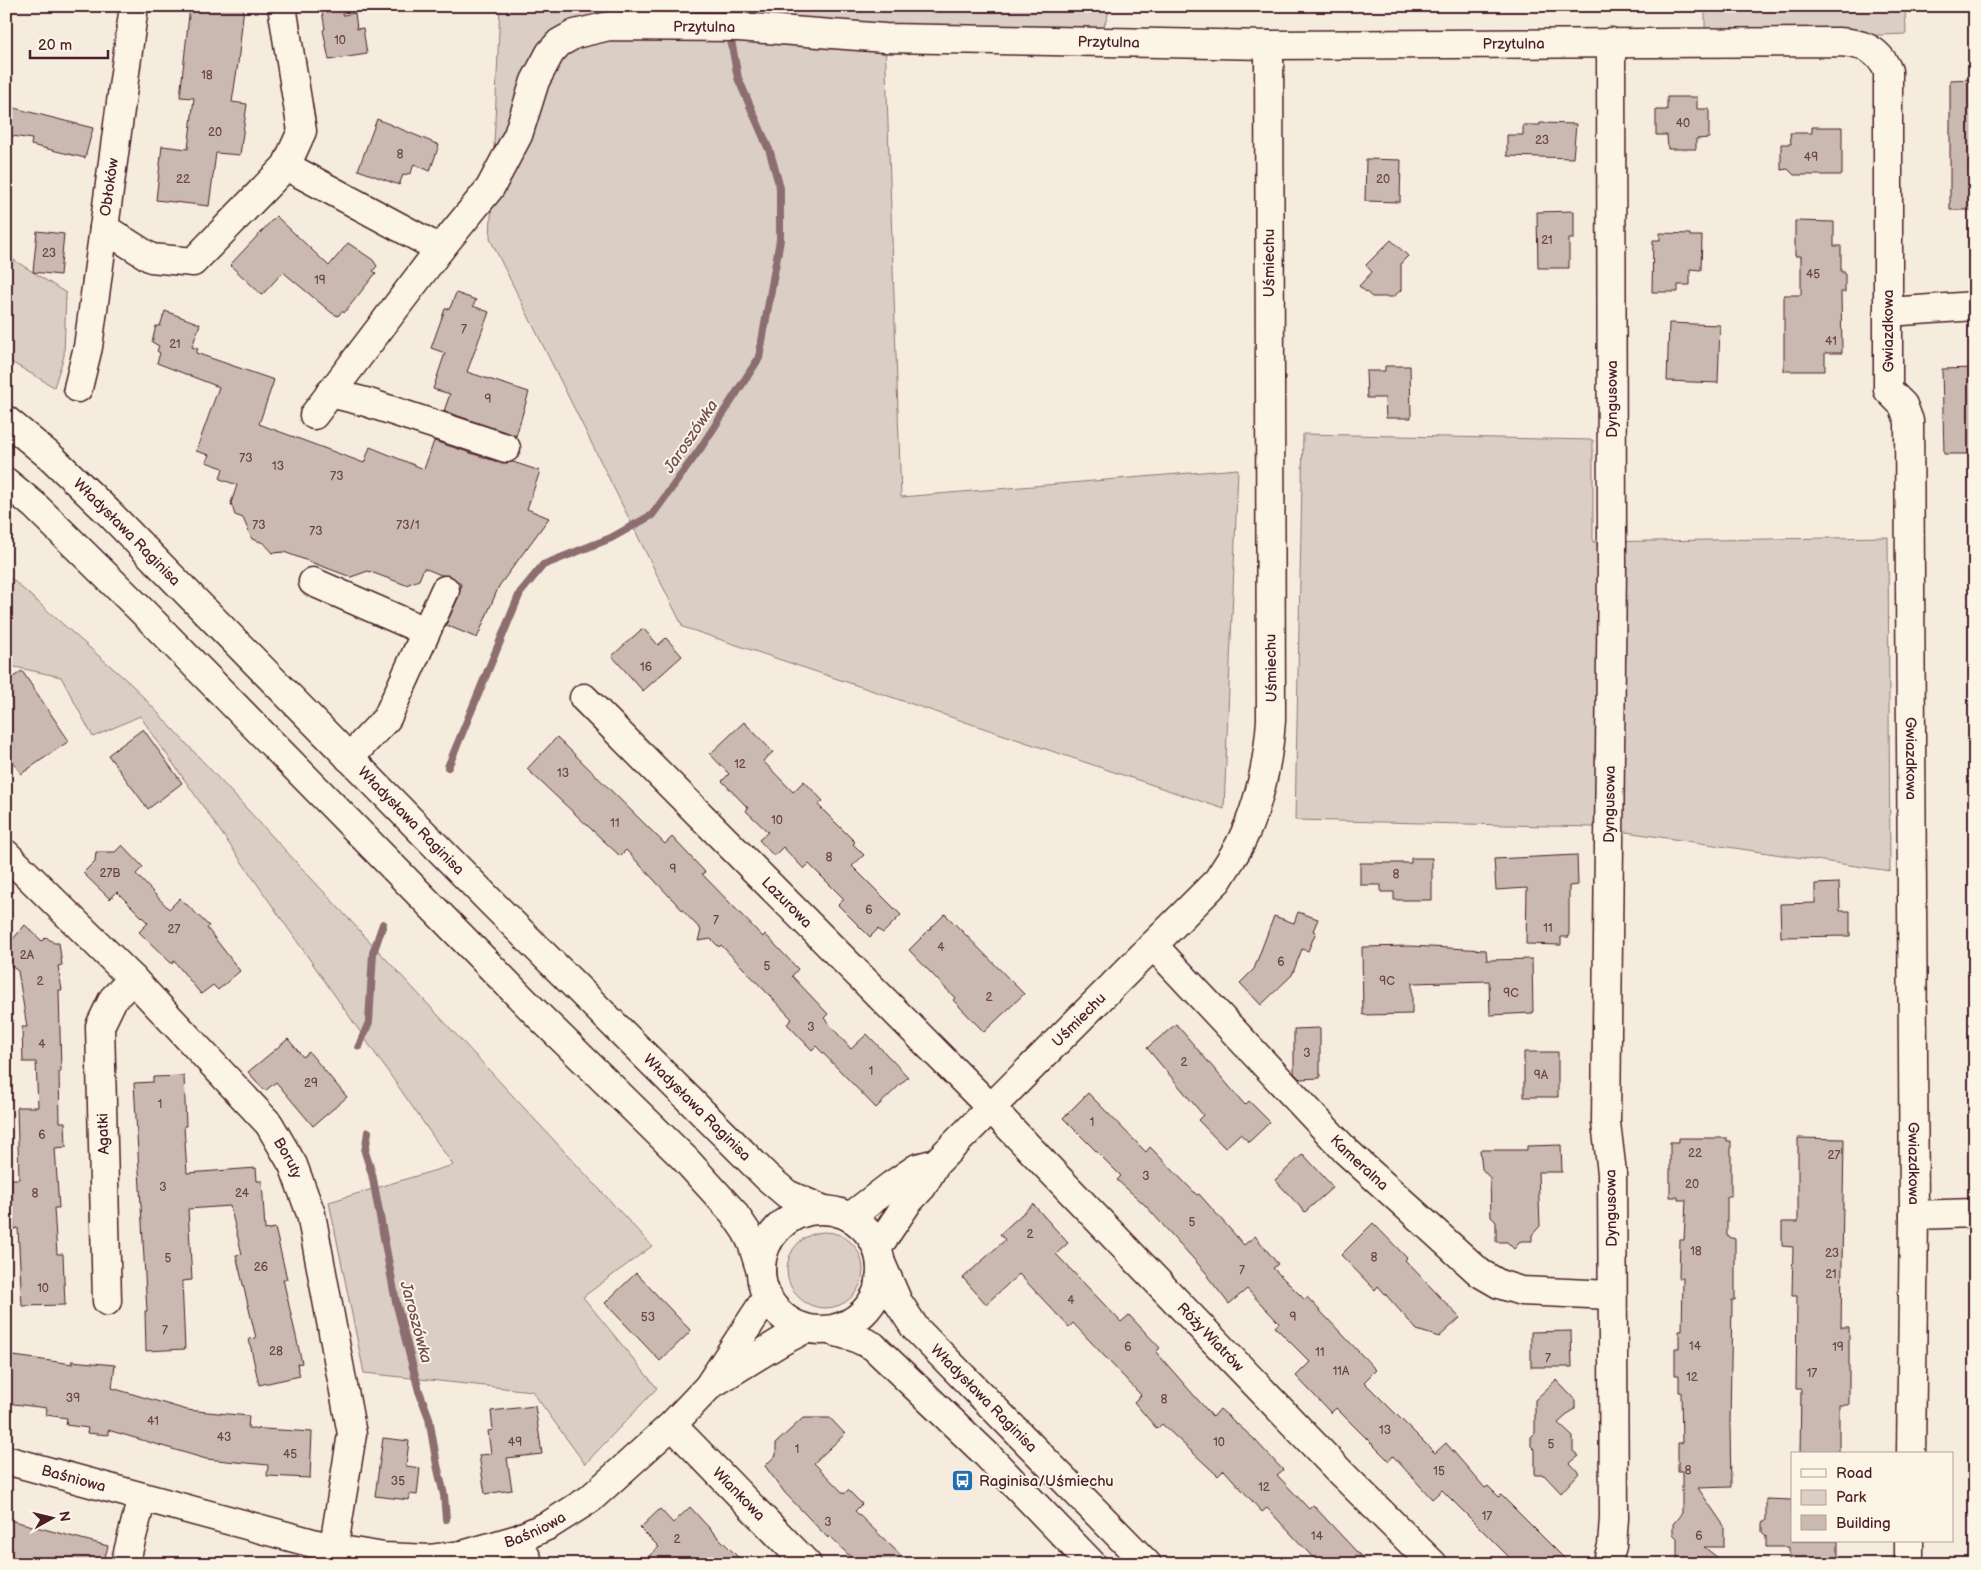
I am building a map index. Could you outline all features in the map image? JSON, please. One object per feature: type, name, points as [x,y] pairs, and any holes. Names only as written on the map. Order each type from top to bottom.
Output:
[{"type":"street","name":"Obłoków","points":[[134,6],[104,228],[151,258],[194,262],[286,166],[302,131],[282,6]]},
{"type":"street","name":"Przytulna","points":[[440,249],[490,188],[518,135],[535,82],[542,65],[550,53],[559,43],[575,34],[592,29],[619,26],[739,27],[885,38],[1269,45],[1611,42],[1856,43],[1870,48],[1879,56],[1888,71]]},
{"type":"street","name":"Dyngusowa","points":[[1606,1564],[1612,1546],[1614,1518],[1612,1173],[1606,1123],[1612,566],[1611,42]]},
{"type":"street","name":"Uśmiechu","points":[[879,1256],[908,1202],[922,1187],[936,1163],[1218,880],[1240,844],[1260,791],[1269,755],[1271,720],[1269,45]]},
{"type":"street","name":"Gwiazdkowa","points":[[1888,71],[1888,390],[1903,405],[1909,421],[1914,1214],[1911,1452]]},
{"type":"street","points":[[286,166],[440,249],[314,415]]},
{"type":"street","points":[[78,388],[88,347],[104,228]]},
{"type":"street","points":[[1888,312],[1975,306]]},
{"type":"street","points":[[330,393],[366,402],[506,448]]},
{"type":"street","name":"Władysława Raginisa","points":[[6,420],[52,458],[108,512],[349,758],[767,1177],[787,1194],[824,1210]]},
{"type":"street","points":[[6,482],[34,505],[135,604],[541,1018],[685,1159],[733,1212],[746,1231],[752,1243],[764,1284],[777,1311],[790,1322],[854,1336],[873,1346],[987,1455],[1092,1564]]},
{"type":"street","points":[[313,582],[425,631]]},
{"type":"street","points":[[349,758],[387,718],[445,590]]},
{"type":"street","name":"Lazurowa","points":[[584,698],[990,1107]]},
{"type":"street","name":"Boruty","points":[[6,854],[133,979],[269,1124],[293,1166],[311,1214],[352,1434],[333,1556]]},
{"type":"street","name":"Kameralna","points":[[1153,945],[1346,1151],[1480,1273],[1499,1284],[1521,1290],[1612,1295]]},
{"type":"street","name":"Agatki","points":[[107,1301],[100,1026],[113,999],[133,979]]},
{"type":"street","name":"Róży Wiatrów","points":[[990,1107],[1342,1474],[1433,1564]]},
{"type":"street","name":"Uśmiechu","points":[[850,1217],[917,1168],[936,1163]]},
{"type":"street","points":[[764,1284],[762,1258],[774,1232],[784,1222],[810,1211],[824,1210],[838,1212],[850,1217],[861,1225],[871,1236],[879,1256],[881,1277],[873,1302],[864,1313],[842,1327],[817,1329]]},
{"type":"street","points":[[1914,1214],[1975,1213]]},
{"type":"street","name":"Władysława Raginisa","points":[[879,1256],[898,1302],[915,1328],[1147,1564]]},
{"type":"street","name":"Baśniowa","points":[[708,1387],[764,1284]]},
{"type":"street","name":"Baśniowa","points":[[6,1460],[142,1497],[333,1556],[430,1559],[463,1554],[518,1538],[549,1525],[590,1499],[672,1425],[708,1387],[782,1341],[817,1329]]},
{"type":"street","name":"Wiankowa","points":[[672,1425],[807,1564]]},
{"type":"street","points":[[124,1564],[142,1497]]},
{"type":"street","points":[[518,1538],[529,1564]]},
{"type":"street","points":[[1909,1542],[1909,1564]]},
{"type":"green space","points":[[500,6],[1111,6],[1099,41],[885,38],[901,497],[1238,469],[1224,809],[683,627],[490,239]]},
{"type":"green space","points":[[1705,6],[1905,6],[1906,34],[1705,42]]},
{"type":"green space","points":[[6,255],[66,293],[64,356],[54,387],[6,359]]},
{"type":"green space","points":[[1303,434],[1593,440],[1593,542],[1888,537],[1890,871],[1592,827],[1295,820]]},
{"type":"green space","points":[[6,574],[133,686],[652,1246],[583,1297],[657,1388],[585,1464],[532,1391],[364,1373],[329,1202],[453,1165],[140,716],[93,737],[61,677],[6,665]]},
{"type":"green space","points":[[825,1232],[839,1235],[852,1243],[860,1256],[863,1270],[860,1284],[852,1297],[839,1305],[825,1308],[811,1305],[798,1297],[790,1284],[787,1270],[790,1256],[798,1243],[811,1235]]},
{"type":"building","points":[[190,6],[244,6],[232,102],[247,104],[240,155],[216,153],[209,206],[156,200],[162,146],[188,149],[194,98],[180,97]]},
{"type":"building","points":[[342,7],[343,15],[355,13],[357,29],[363,28],[367,54],[329,60],[323,30],[325,29],[322,11]]},
{"type":"building","points":[[1975,79],[1975,210],[1950,210],[1950,80]]},
{"type":"building","points":[[1667,97],[1697,97],[1697,109],[1709,109],[1709,138],[1696,139],[1696,149],[1668,149],[1667,135],[1656,135],[1656,110],[1667,110]]},
{"type":"building","points":[[6,106],[93,128],[85,158],[31,145],[32,139],[6,135]]},
{"type":"building","points":[[377,119],[439,145],[430,171],[414,164],[411,173],[403,175],[399,185],[358,170]]},
{"type":"building","points":[[1540,123],[1576,124],[1573,158],[1507,156],[1507,135],[1523,135],[1523,125],[1540,125]]},
{"type":"building","points":[[1812,127],[1842,127],[1842,175],[1794,175],[1788,169],[1781,170],[1781,144],[1791,144],[1790,133],[1812,133]]},
{"type":"building","points":[[1366,159],[1401,160],[1400,202],[1365,201]]},
{"type":"building","points":[[1574,211],[1574,239],[1569,239],[1569,268],[1538,268],[1537,212]]},
{"type":"building","points":[[276,216],[329,266],[348,243],[373,260],[377,266],[373,271],[376,273],[344,313],[342,311],[338,316],[332,313],[283,272],[262,295],[230,265]]},
{"type":"building","points":[[1795,221],[1834,222],[1834,246],[1841,246],[1841,272],[1845,272],[1845,292],[1841,292],[1842,353],[1825,353],[1825,371],[1784,371],[1784,295],[1801,295],[1801,256],[1795,256]]},
{"type":"building","points":[[37,231],[64,234],[60,275],[33,272]]},
{"type":"building","points":[[1660,233],[1702,236],[1701,270],[1690,269],[1690,285],[1678,285],[1678,292],[1652,292],[1653,240],[1660,240]]},
{"type":"building","points":[[1391,240],[1408,256],[1401,263],[1401,290],[1393,297],[1372,297],[1359,286],[1372,272],[1366,265]]},
{"type":"building","points":[[456,293],[476,300],[473,306],[489,312],[467,372],[529,392],[516,436],[444,411],[450,394],[433,389],[445,353],[431,348],[445,309],[450,308]]},
{"type":"building","points":[[165,311],[200,324],[192,347],[198,349],[196,353],[274,380],[259,424],[364,463],[370,447],[424,469],[434,441],[501,463],[513,462],[540,471],[527,509],[549,518],[499,586],[477,638],[446,625],[459,596],[461,584],[451,576],[441,575],[424,568],[419,580],[406,585],[368,571],[351,577],[284,552],[273,553],[264,543],[252,539],[243,518],[235,515],[231,503],[237,485],[220,479],[223,468],[206,462],[209,455],[196,451],[219,387],[157,363],[160,353],[157,351],[159,346],[152,342],[156,326],[160,326]]},
{"type":"building","points":[[1669,323],[1720,325],[1718,383],[1667,381]]},
{"type":"building","points":[[1385,366],[1410,366],[1411,418],[1386,418],[1385,398],[1367,398],[1366,371],[1385,371]]},
{"type":"building","points":[[1975,368],[1975,454],[1944,454],[1942,369]]},
{"type":"building","points":[[643,628],[658,645],[666,638],[682,656],[643,691],[612,656]]},
{"type":"building","points":[[22,671],[69,741],[21,774],[6,752],[6,682]]},
{"type":"building","points":[[744,722],[773,752],[763,761],[793,792],[804,781],[823,801],[818,805],[855,842],[853,844],[864,855],[852,866],[901,915],[883,933],[878,929],[870,937],[838,905],[844,899],[809,864],[804,869],[783,847],[774,856],[759,840],[768,832],[746,811],[748,808],[722,781],[729,774],[710,754]]},
{"type":"building","points":[[143,729],[182,783],[148,809],[108,755]]},
{"type":"building","points":[[557,737],[665,844],[672,837],[705,872],[702,874],[763,937],[765,934],[798,969],[792,976],[828,1014],[824,1018],[851,1049],[867,1034],[908,1077],[876,1108],[816,1046],[812,1050],[787,1024],[792,1019],[721,945],[719,947],[711,939],[698,941],[701,930],[626,850],[620,856],[527,769]]},
{"type":"building","points":[[122,845],[143,867],[136,874],[169,909],[180,898],[209,926],[207,928],[240,971],[218,990],[213,985],[201,994],[174,961],[172,964],[139,932],[148,923],[117,892],[110,899],[83,873],[95,861],[96,852],[115,852]]},
{"type":"building","points":[[1577,855],[1578,885],[1569,886],[1569,937],[1561,937],[1561,945],[1526,944],[1527,888],[1496,890],[1494,859]]},
{"type":"building","points":[[1411,858],[1432,858],[1432,900],[1394,900],[1394,892],[1381,892],[1381,885],[1360,885],[1360,863],[1411,863]]},
{"type":"building","points":[[1839,883],[1840,911],[1850,911],[1850,936],[1781,937],[1780,904],[1815,903],[1815,884]]},
{"type":"building","points":[[1298,912],[1318,919],[1313,931],[1316,932],[1308,951],[1302,949],[1292,975],[1261,1005],[1240,983],[1254,969],[1274,916],[1294,923]]},
{"type":"building","points":[[945,914],[1024,994],[984,1032],[953,1000],[955,998],[909,950]]},
{"type":"building","points":[[25,925],[42,941],[46,937],[54,943],[59,943],[62,965],[58,966],[62,990],[59,990],[60,1122],[65,1122],[66,1147],[55,1148],[59,1208],[54,1208],[57,1254],[63,1254],[65,1305],[22,1306],[18,1228],[14,1229],[11,1179],[19,1179],[17,1107],[38,1107],[36,1062],[23,1062],[22,1027],[27,1027],[18,971],[6,962],[6,947]]},
{"type":"building","points":[[1411,946],[1486,950],[1487,960],[1532,959],[1533,1013],[1490,1015],[1489,981],[1412,983],[1412,1014],[1363,1015],[1362,947]]},
{"type":"building","points":[[1176,1024],[1245,1105],[1249,1101],[1270,1122],[1249,1142],[1240,1134],[1225,1148],[1198,1120],[1203,1115],[1147,1048]]},
{"type":"building","points":[[1320,1028],[1320,1078],[1300,1079],[1294,1073],[1294,1029]]},
{"type":"building","points":[[288,1039],[303,1057],[309,1052],[347,1097],[313,1126],[276,1082],[265,1091],[248,1072]]},
{"type":"building","points":[[1524,1052],[1558,1052],[1558,1097],[1524,1097]]},
{"type":"building","points":[[184,1076],[186,1126],[184,1126],[187,1173],[256,1168],[257,1181],[262,1181],[265,1230],[275,1228],[287,1279],[283,1279],[302,1363],[297,1364],[300,1376],[259,1385],[249,1339],[256,1338],[236,1255],[242,1254],[230,1206],[188,1209],[192,1280],[182,1281],[185,1349],[146,1351],[145,1311],[147,1311],[134,1083],[153,1082],[153,1077]]},
{"type":"building","points":[[1088,1093],[1146,1152],[1150,1147],[1197,1195],[1199,1194],[1244,1245],[1255,1236],[1278,1264],[1273,1268],[1305,1300],[1307,1297],[1376,1370],[1364,1382],[1435,1453],[1446,1443],[1485,1488],[1488,1486],[1499,1497],[1501,1495],[1570,1564],[1516,1564],[1442,1490],[1432,1499],[1393,1456],[1389,1461],[1336,1408],[1331,1413],[1296,1376],[1310,1362],[1275,1327],[1279,1323],[1247,1289],[1229,1304],[1208,1275],[1144,1204],[1117,1180],[1121,1176],[1063,1118]]},
{"type":"building","points":[[1679,1138],[1727,1138],[1727,1141],[1731,1141],[1731,1196],[1727,1196],[1727,1236],[1735,1239],[1735,1300],[1732,1300],[1731,1487],[1698,1488],[1724,1526],[1724,1547],[1704,1547],[1726,1564],[1677,1564],[1677,1538],[1673,1534],[1673,1524],[1682,1513],[1682,1471],[1678,1471],[1678,1443],[1682,1443],[1681,1392],[1679,1392],[1679,1375],[1675,1375],[1675,1348],[1679,1348],[1679,1331],[1682,1331],[1683,1278],[1679,1278],[1680,1240],[1684,1240],[1686,1200],[1670,1197],[1670,1142],[1679,1142]]},
{"type":"building","points":[[1798,1138],[1844,1139],[1841,1327],[1849,1327],[1849,1405],[1839,1405],[1839,1452],[1800,1452],[1801,1389],[1796,1389],[1797,1296],[1792,1296],[1793,1247],[1782,1246],[1782,1222],[1798,1222]]},
{"type":"building","points":[[1561,1145],[1562,1172],[1538,1172],[1540,1226],[1532,1235],[1532,1241],[1521,1241],[1514,1249],[1507,1242],[1496,1242],[1496,1222],[1491,1217],[1490,1178],[1482,1169],[1480,1150],[1527,1150],[1527,1146]]},
{"type":"building","points":[[1303,1154],[1333,1187],[1305,1212],[1275,1180]]},
{"type":"building","points":[[1033,1204],[1068,1243],[1056,1254],[1121,1322],[1129,1315],[1160,1348],[1156,1352],[1213,1417],[1220,1409],[1253,1438],[1283,1470],[1277,1475],[1309,1509],[1313,1505],[1368,1564],[1319,1564],[1267,1508],[1262,1512],[1224,1470],[1218,1476],[1162,1424],[1157,1429],[1134,1402],[1141,1395],[1073,1323],[1069,1327],[1019,1274],[986,1304],[963,1278],[1005,1240],[1000,1234]]},
{"type":"building","points":[[1373,1223],[1460,1318],[1439,1337],[1417,1330],[1378,1286],[1375,1290],[1341,1255]]},
{"type":"building","points":[[636,1273],[691,1331],[660,1361],[605,1303]]},
{"type":"building","points":[[1571,1331],[1572,1367],[1531,1367],[1531,1332]]},
{"type":"building","points":[[6,1355],[73,1364],[71,1361],[115,1365],[112,1388],[187,1410],[249,1416],[248,1428],[312,1432],[310,1478],[267,1476],[268,1465],[206,1459],[108,1430],[108,1435],[87,1433],[88,1428],[66,1425],[67,1418],[46,1415],[47,1408],[6,1403]]},
{"type":"building","points":[[1556,1380],[1575,1400],[1575,1408],[1558,1423],[1573,1437],[1573,1451],[1579,1456],[1570,1463],[1579,1473],[1561,1493],[1544,1475],[1535,1475],[1535,1450],[1531,1446],[1531,1437],[1535,1433],[1535,1400]]},
{"type":"building","points":[[535,1406],[542,1454],[507,1458],[512,1490],[485,1494],[479,1455],[491,1454],[488,1431],[493,1430],[491,1411]]},
{"type":"building","points":[[803,1418],[830,1418],[845,1434],[814,1463],[844,1494],[848,1490],[862,1504],[855,1511],[910,1564],[858,1564],[829,1536],[828,1538],[785,1493],[765,1466],[776,1455],[776,1443]]},
{"type":"building","points":[[383,1438],[409,1441],[406,1466],[420,1468],[417,1495],[410,1494],[409,1500],[375,1496]]},
{"type":"building","points":[[1766,1499],[1791,1500],[1791,1542],[1838,1542],[1838,1564],[1789,1564],[1789,1547],[1766,1547],[1766,1536],[1762,1532],[1762,1523],[1766,1520]]},
{"type":"building","points":[[690,1507],[745,1564],[640,1564],[659,1547],[640,1528],[660,1509],[673,1523]]},
{"type":"building","points":[[6,1519],[108,1546],[103,1564],[6,1564]]},
{"type":"waterway","name":"Jaroszówka","points":[[724,6],[727,17]]},
{"type":"waterway","name":"Jaroszówka","points":[[448,767],[520,593],[543,565],[611,538],[652,515],[700,449],[759,358],[780,240],[780,188],[770,152],[738,78],[731,40]]},
{"type":"waterway","points":[[359,1046],[369,1022],[373,953],[383,924]]},
{"type":"waterway","name":"Jaroszówka","points":[[368,1132],[365,1152],[372,1174],[396,1302],[419,1391],[429,1418],[444,1495],[446,1519]]},
{"type":"place","name":"Raginisa/Uśmiechu","points":[[963,1481]]}]
